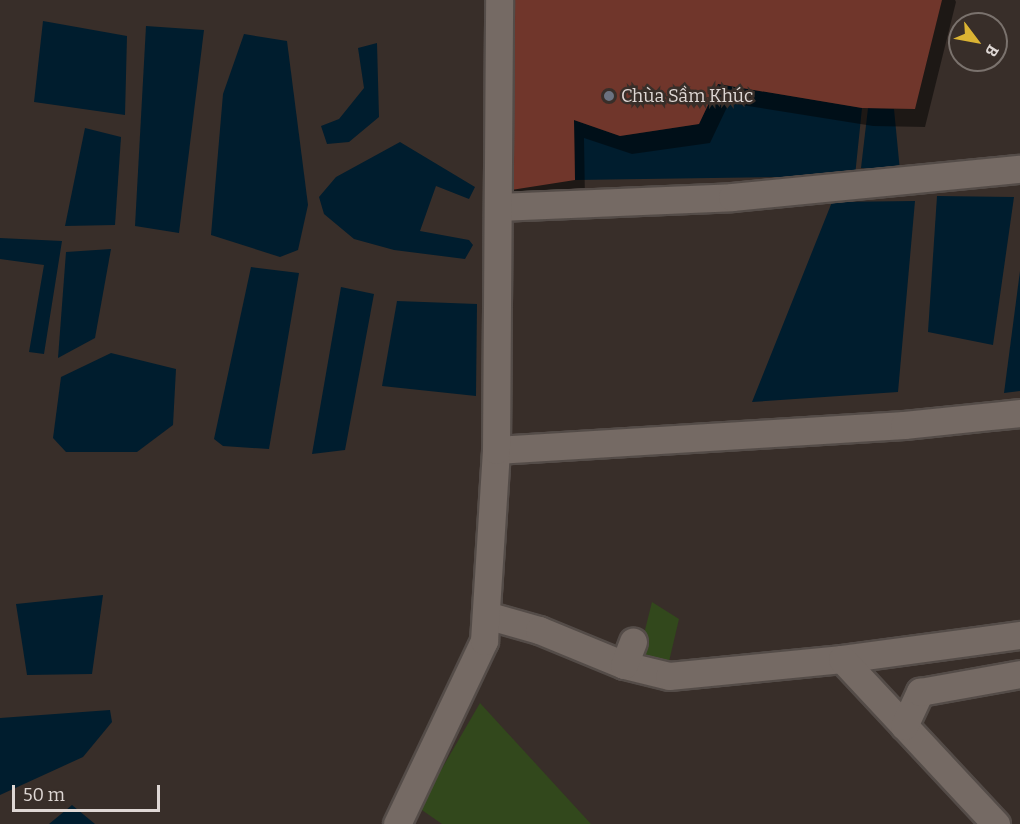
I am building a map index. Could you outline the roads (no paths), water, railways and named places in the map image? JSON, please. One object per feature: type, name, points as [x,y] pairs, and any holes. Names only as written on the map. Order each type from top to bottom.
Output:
[{"type":"street","points":[[397,824],[484,641],[496,450],[499,0]]},
{"type":"street","points":[[498,207],[732,197],[1020,169]]},
{"type":"street","points":[[496,450],[904,425],[1020,413]]},
{"type":"street","points":[[486,615],[628,654],[669,676],[842,659],[1020,634]]},
{"type":"street","points":[[842,659],[996,824]]},
{"type":"street","points":[[904,726],[920,692],[1020,674]]},
{"type":"water","points":[[43,21],[127,36],[125,115],[34,102]]},
{"type":"water","points":[[146,26],[204,30],[179,233],[135,226]]},
{"type":"water","points":[[244,34],[287,41],[308,205],[298,250],[280,257],[211,235],[223,94]]},
{"type":"water","points":[[377,43],[379,117],[349,142],[327,144],[321,126],[339,119],[364,88],[358,48]]},
{"type":"water","points":[[718,84],[862,108],[855,176],[575,180],[574,120],[620,136],[699,124]]},
{"type":"water","points":[[868,108],[894,109],[900,171],[861,168]]},
{"type":"water","points":[[85,128],[121,137],[115,225],[65,226]]},
{"type":"water","points":[[400,142],[475,187],[469,199],[436,186],[420,231],[469,240],[473,245],[465,259],[394,250],[354,239],[324,214],[319,197],[336,177]]},
{"type":"water","points":[[937,196],[1014,197],[993,345],[928,332]]},
{"type":"water","points":[[915,201],[898,392],[752,402],[832,202]]},
{"type":"water","points":[[0,238],[62,241],[44,354],[29,352],[44,265],[0,259]]},
{"type":"water","points":[[111,249],[95,338],[58,358],[66,252]]},
{"type":"water","points":[[251,267],[299,273],[269,449],[223,446],[214,439]]},
{"type":"water","points":[[1020,271],[1020,391],[1004,393]]},
{"type":"water","points":[[341,287],[374,294],[345,450],[312,454]]},
{"type":"water","points":[[397,301],[477,304],[476,396],[382,386]]},
{"type":"water","points":[[111,353],[176,369],[173,425],[137,452],[66,452],[53,438],[61,377]]},
{"type":"water","points":[[103,595],[92,674],[27,675],[16,604]]},
{"type":"water","points":[[110,710],[112,722],[83,757],[0,795],[0,718]]},
{"type":"water","points":[[72,805],[95,824],[49,824]]},
{"type":"place","name":"Chùa Sầm Khúc","points":[[609,96]]}]
